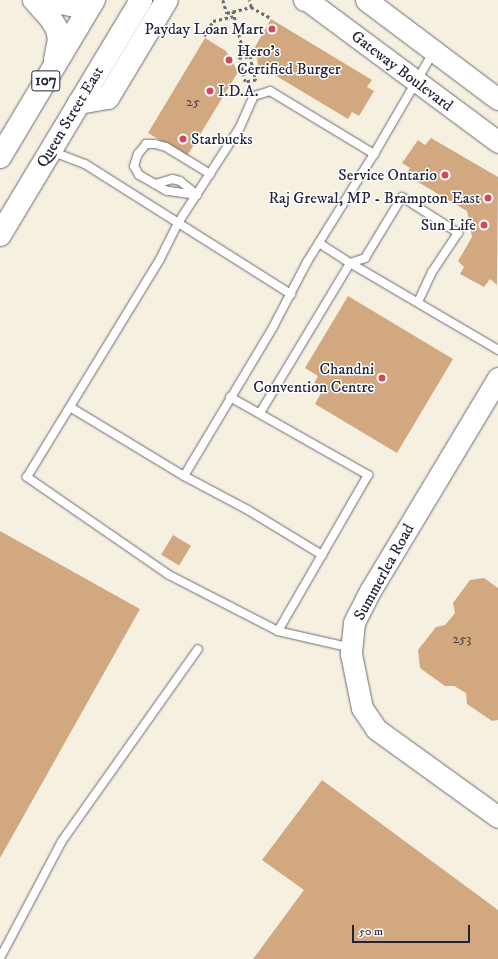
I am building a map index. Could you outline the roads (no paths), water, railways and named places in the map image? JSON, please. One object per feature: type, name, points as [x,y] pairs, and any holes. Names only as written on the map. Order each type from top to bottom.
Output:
[{"type":"main road","points":[[34,0],[51,19],[57,29],[59,39],[54,68]]},
{"type":"main road","points":[[47,0],[75,6],[92,2]]},
{"type":"main road","name":"Queen Street East","points":[[0,235],[141,0]]},
{"type":"main road","points":[[79,103],[108,98],[167,0]]},
{"type":"main road","name":"107","points":[[0,157],[92,2]]},
{"type":"street","name":"Gateway Boulevard","points":[[306,0],[498,142]]},
{"type":"street","points":[[366,0],[498,99]]},
{"type":"street","name":"Summerlea Road","points":[[498,378],[371,589],[354,623],[352,648],[362,708],[376,729],[498,817]]},
{"type":"lane","points":[[184,476],[292,294],[307,262],[374,154],[434,50]]},
{"type":"lane","points":[[352,648],[278,631],[169,575],[27,477],[160,259],[178,223],[240,127],[254,96],[270,91],[374,154]]},
{"type":"lane","points":[[197,195],[167,191],[139,175],[134,166],[138,154],[146,144],[155,144],[166,147],[210,174]]},
{"type":"lane","points":[[50,150],[86,164],[292,294]]},
{"type":"lane","points":[[155,184],[172,179],[180,181],[197,195]]},
{"type":"lane","points":[[260,413],[350,263],[365,258],[402,196],[458,233],[432,272],[418,302]]},
{"type":"lane","points":[[319,243],[350,263],[498,350]]},
{"type":"lane","points":[[230,397],[368,475],[278,631]]},
{"type":"lane","points":[[70,407],[184,476],[248,510],[322,555]]},
{"type":"lane","points":[[0,958],[62,842],[198,649]]},
{"type":"place","name":"Payday Loan Mart","points":[[272,29]]},
{"type":"place","name":"Hero's Certified Burger","points":[[229,60]]},
{"type":"place","name":"I.D.A.","points":[[210,91]]},
{"type":"place","name":"Starbucks","points":[[183,139]]},
{"type":"place","name":"Service Ontario","points":[[445,175]]},
{"type":"place","name":"Raj Grewal, MP - Brampton East","points":[[488,198]]},
{"type":"place","name":"Sun Life","points":[[484,225]]},
{"type":"place","name":"Chandni Convention Centre","points":[[382,378]]}]
